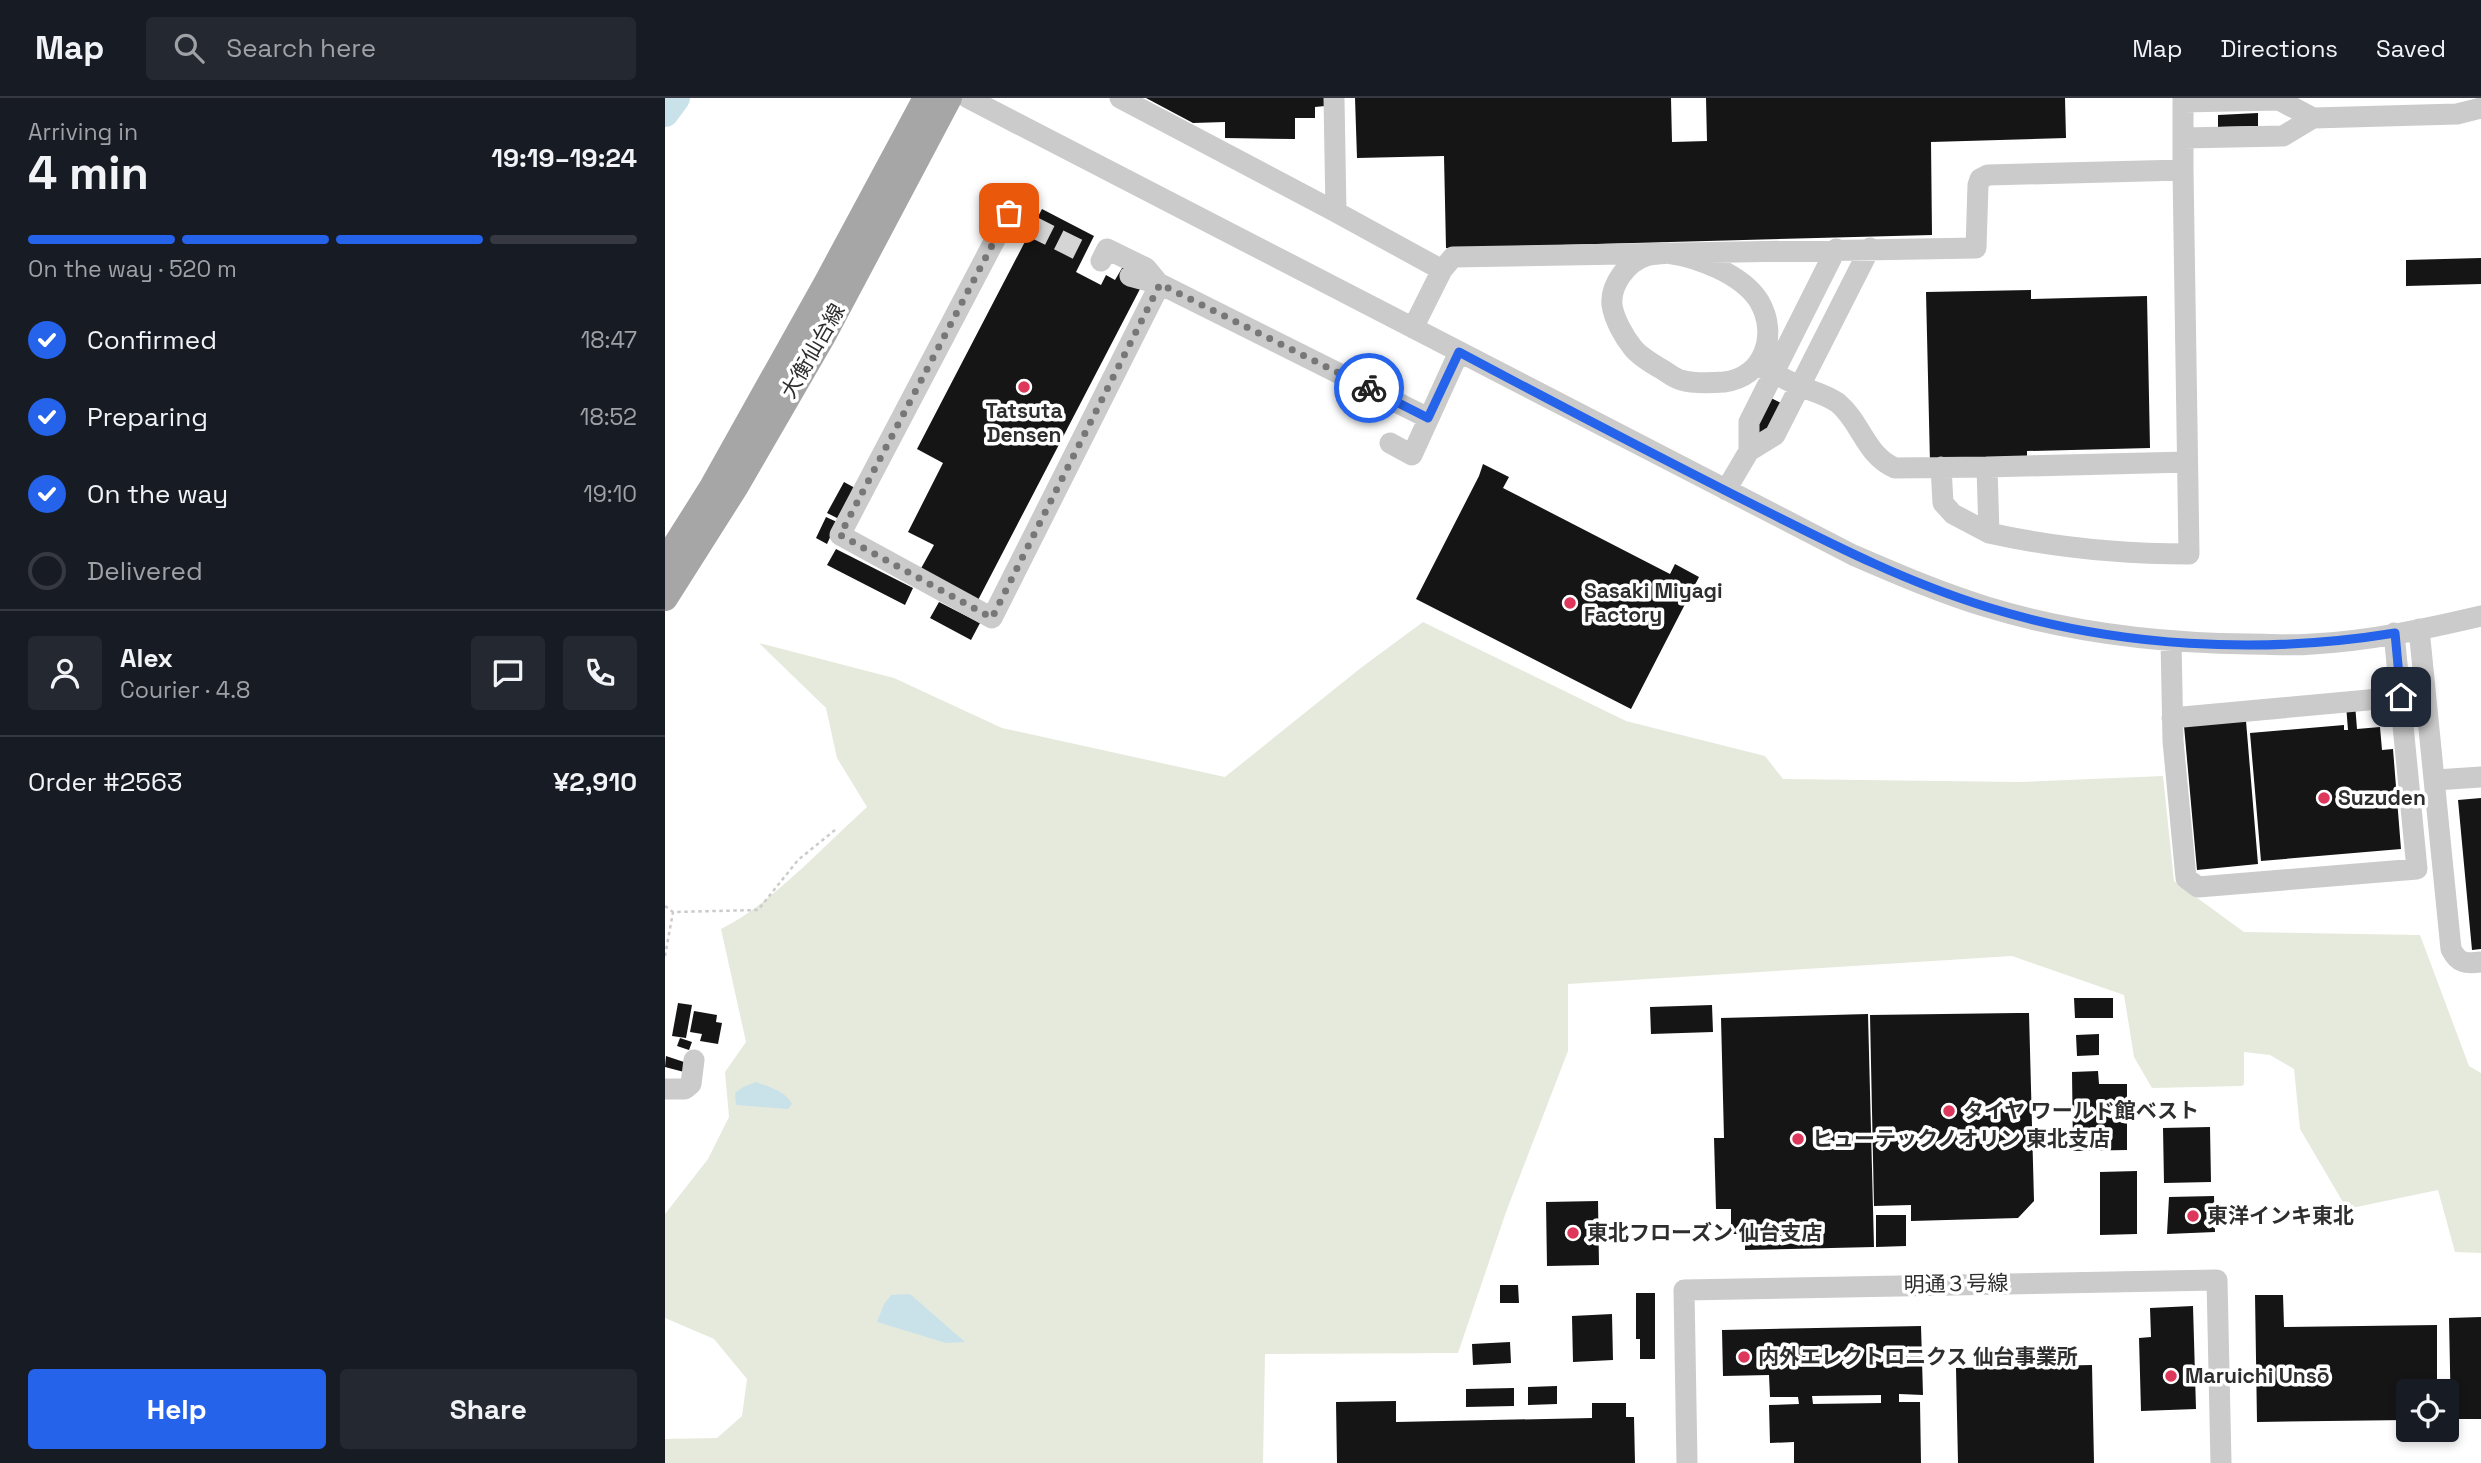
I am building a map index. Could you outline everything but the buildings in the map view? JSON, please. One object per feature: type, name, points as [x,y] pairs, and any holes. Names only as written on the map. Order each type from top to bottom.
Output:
[{"type":"main road","name":"大衡仙台線","points":[[665,562],[711,489],[926,98]]},
{"type":"main road","name":"大衡仙台線","points":[[665,598],[736,486],[824,334],[949,98]]},
{"type":"street","points":[[968,98],[1725,490],[1853,555],[1923,585],[1988,607],[2057,625],[2171,641],[2312,645],[2419,629],[2481,616]]},
{"type":"street","points":[[1120,98],[1443,270]]},
{"type":"street","points":[[1334,98],[1336,212]]},
{"type":"street","points":[[1941,467],[1943,503],[1953,514],[1989,533],[2092,551],[2189,554],[2183,100],[2279,100],[2313,118]]},
{"type":"street","points":[[2183,138],[2283,136],[2313,118],[2457,114],[2481,108]]},
{"type":"street","points":[[1413,328],[1443,270],[1453,257],[1836,248],[1976,248],[1977,185],[1980,179],[1988,175],[2183,170]]},
{"type":"street","points":[[1031,226],[1009,213],[840,535],[992,618],[1160,284]]},
{"type":"street","points":[[1749,451],[1749,422],[1766,370],[1836,248]]},
{"type":"street","points":[[1725,490],[1749,451],[1775,435],[1870,248]]},
{"type":"street","points":[[1160,284],[1146,268],[1107,249],[1093,257],[1125,274],[1160,284],[1428,418]]},
{"type":"street","points":[[1766,370],[1767,334],[1758,301],[1741,284],[1717,267],[1690,256],[1667,253],[1644,257],[1627,268],[1615,285],[1612,305],[1619,326],[1633,349],[1652,364],[1680,380],[1713,383],[1733,381],[1766,370],[1800,387],[1827,396],[1839,404],[1877,457],[1895,468],[2187,462]]},
{"type":"street","points":[[1390,443],[1412,455],[1459,352]]},
{"type":"street","points":[[1987,467],[1989,533]]},
{"type":"street","points":[[2419,629],[2451,949],[2456,959],[2467,964],[2481,962]]},
{"type":"street","points":[[2171,641],[2172,719],[2186,878],[2198,887],[2417,869],[2395,633]]},
{"type":"street","points":[[2172,719],[2401,697]]},
{"type":"street","points":[[2436,780],[2481,777]]},
{"type":"street","points":[[665,1089],[685,1089],[691,1084],[694,1060]]},
{"type":"street","name":"明通３号線","points":[[1687,1463],[1684,1290],[2217,1280],[2221,1463]]},
{"type":"path","points":[[665,906],[673,912],[758,911],[798,860],[835,830]]},
{"type":"path","points":[[665,956],[673,912]]},
{"type":"shaded area","points":[[1423,622],[1626,721],[1765,756],[1783,779],[2021,782],[2163,776],[2174,881],[2244,932],[2420,935],[2469,1066],[2481,1073],[2481,1253],[2455,1252],[2438,1190],[2347,1209],[2300,1129],[2294,1069],[2270,1055],[2244,1052],[2242,1086],[2152,1088],[2134,1057],[2124,995],[2012,956],[1568,984],[1568,1051],[1506,1212],[1458,1353],[1265,1354],[1263,1463],[665,1463],[665,1439],[717,1438],[742,1416],[747,1379],[714,1339],[665,1318],[665,1214],[708,1159],[729,1117],[725,1072],[746,1042],[721,929],[759,905],[867,807],[837,758],[826,708],[759,643],[894,678],[1002,728],[1225,777],[1362,667]]},
{"type":"water","points":[[756,1082],[781,1093],[792,1104],[788,1109],[736,1105],[735,1093]]},
{"type":"water","points":[[910,1294],[965,1342],[946,1343],[877,1322],[891,1295]]},
{"type":"waterway","points":[[665,113],[676,98]]},
{"type":"tunnel","points":[[1031,226],[1085,253]]},
{"type":"way so far","points":[[1009,213],[840,535],[992,618],[1160,284],[1369,388]]},
{"type":"place","name":"Tatsuta Densen","points":[[1024,387]]},
{"type":"place","name":"Sasaki Miyagi Factory","points":[[1570,603]]},
{"type":"place","name":"Suzuden","points":[[2324,798]]},
{"type":"place","name":"タイヤ ワールド館ベスト","points":[[1949,1111]]},
{"type":"place","name":"ヒューテックノオリン 東北支店","points":[[1798,1139]]},
{"type":"place","name":"東洋インキ東北","points":[[2193,1216]]},
{"type":"place","name":"東北フローズン 仙台支店","points":[[1573,1233]]},
{"type":"place","name":"内外エレクトロニクス 仙台事業所","points":[[1744,1357]]},
{"type":"place","name":"Maruichi Unsō","points":[[2171,1376]]},
{"type":"route","points":[[1369,388],[1428,418],[1459,352],[1853,555],[1923,585],[1988,607],[2057,625],[2144,639],[2312,645],[2395,633],[2401,697]]}]
